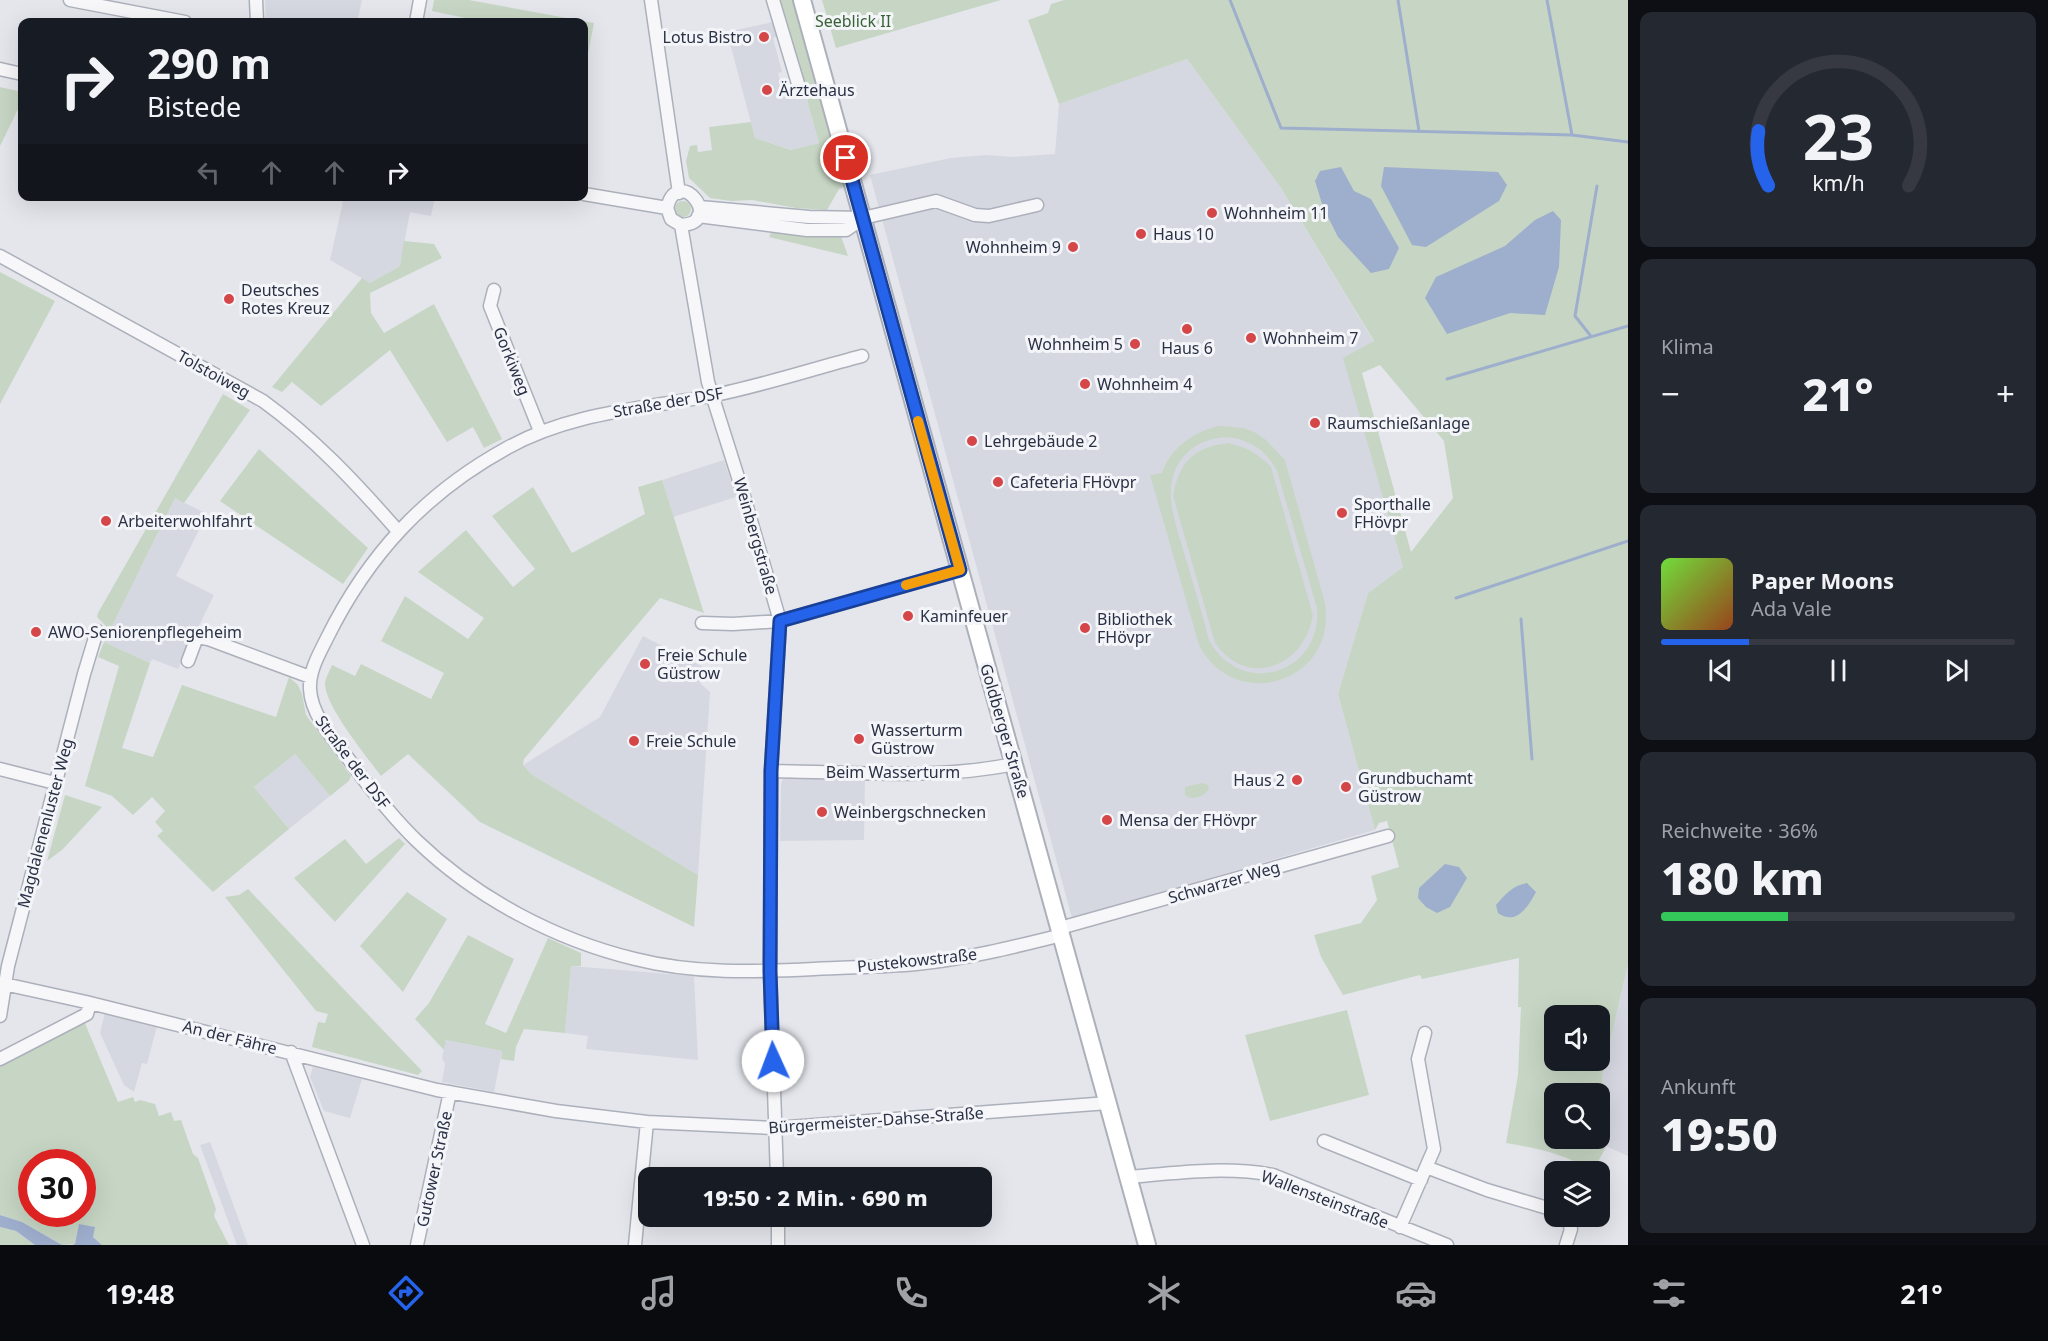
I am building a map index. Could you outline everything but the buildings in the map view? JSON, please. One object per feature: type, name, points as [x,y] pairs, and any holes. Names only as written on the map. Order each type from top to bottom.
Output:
[{"type":"main road","name":"Goldberger Straße","points":[[802,0],[1147,1245]]},
{"type":"street","points":[[70,0],[164,18]]},
{"type":"street","points":[[256,0],[257,18]]},
{"type":"street","points":[[417,18],[420,0]]},
{"type":"street","points":[[651,0],[679,193]]},
{"type":"street","points":[[773,0],[799,87]]},
{"type":"street","points":[[0,69],[18,73]]},
{"type":"street","points":[[679,193],[692,195],[699,211],[690,224],[681,225],[671,219],[667,208],[670,200],[679,193]]},
{"type":"street","points":[[588,195],[667,208]]},
{"type":"street","points":[[699,211],[863,218],[936,201],[975,215],[989,216],[1037,205]]},
{"type":"street","name":"Weinbergstraße","points":[[681,225],[702,355],[780,621],[771,771],[770,971],[777,1167]]},
{"type":"street","name":"Tolstoiweg","points":[[0,256],[263,401],[286,417],[320,447],[398,531]]},
{"type":"street","name":"Gorkiweg","points":[[494,290],[490,306],[540,431]]},
{"type":"street","name":"Straße der DSF","points":[[770,971],[688,969],[635,959],[548,928],[484,893],[433,855],[384,805],[341,750],[314,710],[310,695],[310,677],[330,631],[374,559],[421,509],[479,464],[540,431],[614,411],[712,395],[862,356]]},
{"type":"street","points":[[702,623],[780,621],[960,570]]},
{"type":"street","name":"Magdalenenluster Weg","points":[[0,1016],[2,983],[97,631]]},
{"type":"street","points":[[188,660],[197,637],[310,677]]},
{"type":"street","name":"Beim Wasserturm","points":[[771,771],[881,773],[979,771],[1014,764]]},
{"type":"street","points":[[0,769],[55,783]]},
{"type":"street","name":"Schwarzer Weg","points":[[1061,932],[1388,836]]},
{"type":"street","name":"Pustekowstraße","points":[[770,971],[916,964],[990,953],[1061,932]]},
{"type":"street","name":"An der Fähre","points":[[2,983],[291,1052],[363,1245]]},
{"type":"street","points":[[0,1059],[87,1014],[90,1003]]},
{"type":"street","points":[[1400,1227],[1434,1149],[1418,1059],[1425,1034]]},
{"type":"street","name":"Bürgermeister-Dahse-Straße","points":[[291,1052],[450,1092],[556,1111],[647,1122],[775,1128],[1108,1103]]},
{"type":"street","name":"Gutower Straße","points":[[417,1245],[450,1092]]},
{"type":"street","points":[[635,1245],[647,1122]]},
{"type":"street","points":[[1324,1141],[1421,1180]]},
{"type":"street","points":[[1426,1167],[1488,1190],[1544,1207]]},
{"type":"street","name":"Wallensteinstraße","points":[[1128,1177],[1211,1171],[1255,1172],[1273,1175],[1400,1227],[1428,1242],[1448,1245]]},
{"type":"street","points":[[778,1227],[778,1245]]},
{"type":"street","points":[[1566,1245],[1570,1227]]},
{"type":"shaded area","points":[[265,0],[362,0],[358,18],[266,18]]},
{"type":"shaded area","points":[[773,22],[778,36],[773,38],[782,72],[778,73],[785,98],[802,94],[807,100],[819,143],[792,150],[755,138],[727,32]]},
{"type":"shaded area","points":[[1187,59],[1281,188],[1374,342],[1344,358],[1403,567],[1368,593],[1338,694],[1375,830],[1072,918],[870,175],[951,158],[1055,154],[1059,104]]},
{"type":"shaded area","points":[[343,201],[434,201],[431,216],[410,212],[400,266],[370,283],[330,260]]},
{"type":"shaded area","points":[[724,460],[736,497],[673,517],[662,480]]},
{"type":"shaded area","points":[[175,498],[207,514],[176,576],[214,595],[178,669],[152,659],[150,663],[104,642]]},
{"type":"shaded area","name":"Freie Schule","points":[[643,636],[707,669],[700,683],[710,692],[698,875],[531,774],[523,765],[600,717]]},
{"type":"shaded area","points":[[295,754],[330,796],[289,829],[254,787]]},
{"type":"shaded area","name":"Weinbergschnecken","points":[[783,779],[865,779],[864,840],[780,841],[781,784]]},
{"type":"shaded area","points":[[1628,964],[1628,1156],[1610,1148],[1610,1083],[1603,1083],[1602,1077],[1603,1071],[1610,1071],[1610,1042]]},
{"type":"shaded area","points":[[571,966],[694,976],[698,1060],[586,1049],[588,1036],[565,1033]]},
{"type":"shaded area","points":[[105,1012],[157,1026],[147,1064],[142,1063],[134,1092],[124,1085],[100,1033]]},
{"type":"shaded area","points":[[446,1040],[502,1051],[494,1092],[442,1082],[445,1064],[442,1058]]},
{"type":"shaded area","points":[[313,1067],[362,1079],[350,1118],[324,1111],[310,1077]]},
{"type":"shaded area","points":[[210,1142],[248,1245],[237,1245],[200,1145]]},
{"type":"green space","points":[[434,0],[469,0],[567,18],[465,18],[432,11]]},
{"type":"green space","points":[[778,0],[795,0],[847,186],[839,189],[827,210],[796,208],[752,200],[731,201],[710,198],[689,178],[686,161],[690,146],[697,145],[698,152],[712,150],[709,127],[751,122],[755,138],[791,150],[819,143],[807,100],[812,96],[803,87]]},
{"type":"green space","name":"Seeblick II","points":[[822,0],[1001,0],[836,48]]},
{"type":"green space","points":[[1064,0],[1628,0],[1628,964],[1610,1042],[1610,1005],[1544,1005],[1544,1071],[1603,1071],[1603,1083],[1544,1083],[1544,1149],[1605,1149],[1598,1161],[1573,1161],[1551,1152],[1506,1143],[1518,1075],[1521,1007],[1518,1007],[1519,958],[1422,979],[1420,975],[1343,995],[1321,957],[1314,935],[1361,923],[1377,900],[1371,876],[1399,867],[1387,821],[1379,823],[1375,830],[1338,694],[1368,593],[1403,567],[1343,358],[1374,341],[1281,188],[1187,59],[1059,104],[1028,20],[1048,13],[1051,4]],"holes":[[[1380,365],[1444,441],[1453,498],[1411,552],[1362,373]]]},
{"type":"green space","points":[[588,22],[594,23],[588,53]]},
{"type":"green space","points":[[0,87],[18,91],[18,109],[0,146]]},
{"type":"green space","points":[[683,201],[689,203],[691,209],[689,215],[683,217],[677,215],[675,209],[677,203]]},
{"type":"green space","points":[[773,229],[792,235],[841,236],[848,256],[769,237]]},
{"type":"green space","points":[[404,241],[434,244],[442,258],[370,293],[371,313],[384,333],[434,304],[502,439],[484,448],[473,427],[447,442],[390,350],[321,406],[292,382],[282,392],[272,387],[362,278],[370,283],[400,266]]},
{"type":"green space","points":[[0,272],[55,301],[0,404]]},
{"type":"green space","points":[[223,394],[250,410],[184,503],[175,498],[110,630],[97,617],[98,613]]},
{"type":"green space","points":[[1219,426],[1244,428],[1256,433],[1285,460],[1325,603],[1325,631],[1316,653],[1300,670],[1280,680],[1258,683],[1235,679],[1215,666],[1199,645],[1150,475],[1162,473],[1177,448],[1193,436]],"holes":[[[1235,438],[1250,443],[1263,452],[1277,471],[1317,608],[1315,631],[1307,649],[1293,663],[1277,671],[1259,673],[1240,669],[1223,658],[1209,640],[1174,519],[1172,478],[1186,454],[1195,446],[1210,440]]]},
{"type":"green space","points":[[1228,443],[1251,451],[1271,467],[1313,615],[1308,633],[1299,648],[1287,659],[1273,666],[1258,668],[1243,666],[1228,657],[1215,643],[1173,496],[1179,474],[1190,458],[1206,448]]},
{"type":"green space","points":[[259,449],[368,548],[343,584],[220,501]]},
{"type":"green space","points":[[662,480],[704,613],[660,598],[524,759],[523,765],[531,774],[698,875],[694,927],[480,822],[408,754],[381,776],[331,704],[325,683],[332,665],[355,676],[361,664],[431,699],[444,673],[381,641],[405,596],[468,639],[484,618],[418,572],[466,530],[513,587],[535,569],[492,516],[533,487],[572,553],[645,514],[638,487]]},
{"type":"green space","points":[[104,642],[150,663],[122,748],[153,757],[182,685],[276,717],[289,677],[298,685],[306,715],[351,776],[349,781],[330,796],[295,754],[254,787],[289,829],[213,892],[157,836],[163,831],[155,822],[165,811],[152,797],[133,815],[112,796],[85,786],[119,666],[98,657]]},
{"type":"green space","points":[[1202,783],[1208,785],[1209,789],[1204,794],[1194,798],[1185,795],[1185,787]]},
{"type":"green space","points":[[65,795],[102,807],[62,850],[47,861]]},
{"type":"green space","points":[[399,838],[405,844],[335,922],[294,878],[345,839],[366,864]]},
{"type":"green space","points":[[248,889],[422,1071],[418,1075],[312,1047],[318,1022],[325,1023],[328,1014],[316,1011],[225,897],[239,895]]},
{"type":"green space","points":[[407,892],[447,919],[403,992],[360,946]]},
{"type":"green space","points":[[468,935],[514,959],[485,1024],[506,1033],[548,938],[581,953],[581,966],[571,966],[565,1033],[524,1029],[516,1047],[514,1061],[501,1059],[502,1051],[446,1040],[444,1050],[415,1019],[429,1003]]},
{"type":"green space","points":[[1347,1010],[1369,1095],[1270,1121],[1245,1035]]},
{"type":"green space","points":[[84,1021],[118,1102],[133,1097],[135,1102],[140,1100],[155,1104],[159,1116],[171,1112],[174,1121],[181,1120],[193,1154],[198,1158],[216,1209],[214,1216],[229,1245],[102,1245],[82,1227],[96,1227],[96,1149],[18,1149],[18,1221],[0,1215],[0,1065]]},
{"type":"green space","points":[[0,1227],[16,1231],[35,1245],[0,1245]]},
{"type":"green space","points":[[31,1227],[79,1227],[75,1244],[62,1245]]},
{"type":"water","points":[[1341,167],[1354,191],[1371,199],[1399,248],[1389,269],[1371,273],[1338,237],[1323,207],[1315,181],[1320,171]]},
{"type":"water","points":[[1384,167],[1498,172],[1507,185],[1499,201],[1426,247],[1412,245],[1381,186]]},
{"type":"water","points":[[1553,211],[1561,220],[1559,267],[1545,315],[1510,313],[1447,334],[1425,298],[1436,277],[1505,246],[1535,220]]},
{"type":"water","points":[[1445,864],[1459,867],[1467,878],[1450,907],[1437,913],[1426,907],[1418,898],[1419,888]]},
{"type":"water","points":[[1527,883],[1536,892],[1525,909],[1516,916],[1510,917],[1498,913],[1496,905],[1503,897],[1514,888]]},
{"type":"water","points":[[0,1215],[18,1221],[18,1227],[31,1227],[62,1245],[35,1245],[16,1231],[0,1227]]},
{"type":"water","points":[[78,1227],[95,1227],[93,1237],[102,1245],[72,1245],[75,1244]]},
{"type":"waterway","points":[[1230,0],[1281,128],[1572,135],[1628,142]]},
{"type":"waterway","points":[[1398,0],[1419,131]]},
{"type":"waterway","points":[[1547,0],[1572,135]]},
{"type":"waterway","points":[[1590,335],[1575,316],[1597,186]]},
{"type":"waterway","points":[[1447,379],[1628,326]]},
{"type":"waterway","points":[[1456,598],[1628,541]]},
{"type":"waterway","points":[[1521,619],[1532,759]]},
{"type":"slow traffic","points":[[906,585],[960,570],[918,421]]},
{"type":"place","name":"Lotus Bistro","points":[[764,37]]},
{"type":"place","name":"Ärztehaus","points":[[767,90]]},
{"type":"place","name":"Wohnheim 11","points":[[1212,213]]},
{"type":"place","name":"Haus 10","points":[[1141,234]]},
{"type":"place","name":"Wohnheim 9","points":[[1073,247]]},
{"type":"place","name":"Deutsches Rotes Kreuz","points":[[229,299]]},
{"type":"place","name":"Haus 6","points":[[1187,329]]},
{"type":"place","name":"Wohnheim 7","points":[[1251,338]]},
{"type":"place","name":"Wohnheim 5","points":[[1135,344]]},
{"type":"place","name":"Wohnheim 4","points":[[1085,384]]},
{"type":"place","name":"Raumschießanlage","points":[[1315,423]]},
{"type":"place","name":"Lehrgebäude 2","points":[[972,441]]},
{"type":"place","name":"Cafeteria FHövpr","points":[[998,482]]},
{"type":"place","name":"Sporthalle FHövpr","points":[[1342,513]]},
{"type":"place","name":"Arbeiterwohlfahrt","points":[[106,521]]},
{"type":"place","name":"Kaminfeuer","points":[[908,616]]},
{"type":"place","name":"Bibliothek FHövpr","points":[[1085,628]]},
{"type":"place","name":"AWO-Seniorenpflegeheim","points":[[36,632]]},
{"type":"place","name":"Freie Schule Güstrow","points":[[645,664]]},
{"type":"place","name":"Wasserturm Güstrow","points":[[859,739]]},
{"type":"place","name":"Freie Schule","points":[[634,741]]},
{"type":"place","name":"Haus 2","points":[[1297,780]]},
{"type":"place","name":"Grundbuchamt Güstrow","points":[[1346,787]]},
{"type":"place","name":"Weinbergschnecken","points":[[822,812]]},
{"type":"place","name":"Mensa der FHövpr","points":[[1107,820]]},
{"type":"route","points":[[773,1061],[770,971],[771,771],[780,621],[960,570],[846,158]]}]
